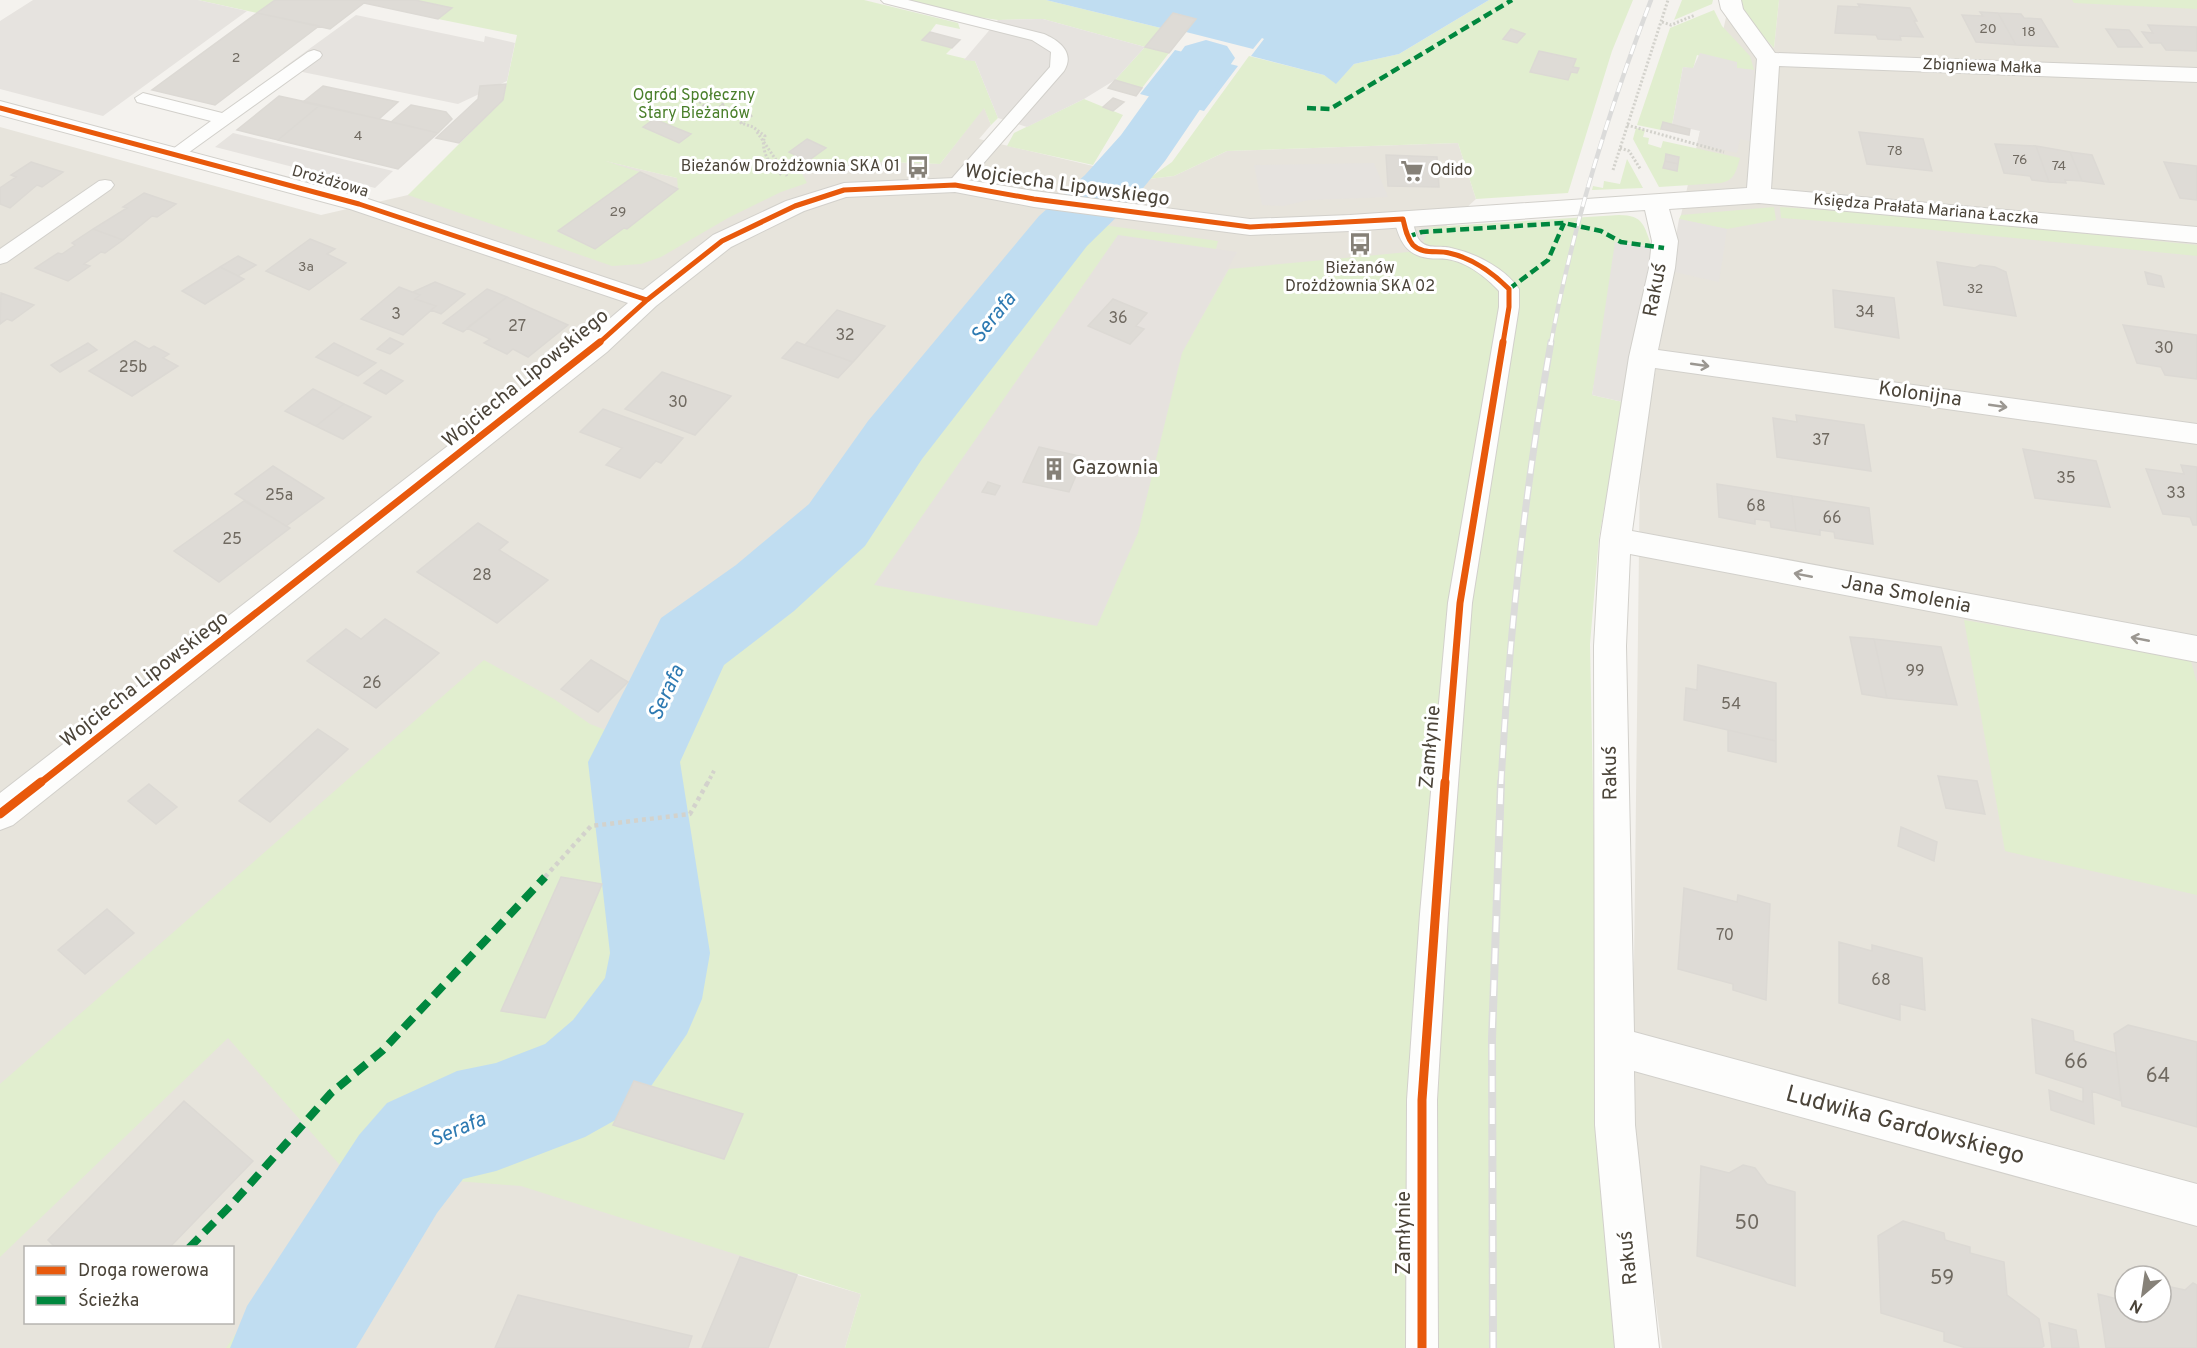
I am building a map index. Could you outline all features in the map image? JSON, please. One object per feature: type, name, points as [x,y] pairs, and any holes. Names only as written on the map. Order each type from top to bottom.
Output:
[{"type":"street","points":[[1730,0],[1732,9],[1768,59],[1760,160],[1760,195]]},
{"type":"street","name":"Zbigniewa Małka","points":[[1768,59],[2197,75]]},
{"type":"street","name":"Drożdżowa","points":[[0,108],[359,204],[647,300]]},
{"type":"street","name":"Wojciecha Lipowskiego","points":[[0,814],[597,345],[647,300],[722,241],[795,206],[844,190],[955,185],[1118,211],[1250,227],[1655,202]]},
{"type":"street","name":"Księdza Prałata Mariana Łaczka","points":[[1655,202],[1760,195],[2197,235]]},
{"type":"street","name":"Rakuś","points":[[1638,1348],[1615,1125],[1610,646],[1615,540],[1642,357],[1662,268],[1665,241],[1655,202]]},
{"type":"street","name":"Kolonijna","points":[[1642,357],[2197,434]]},
{"type":"street","name":"Jana Smolenia","points":[[1615,540],[2197,650]]},
{"type":"street","name":"Ludwika Gardowskiego","points":[[1614,1046],[2197,1205]]},
{"type":"lane","points":[[889,0],[1038,37],[1060,50],[1062,59],[1058,68],[955,185]]},
{"type":"lane","points":[[175,154],[314,55]]},
{"type":"lane","points":[[143,98],[225,119]]},
{"type":"lane","points":[[0,258],[105,185]]},
{"type":"lane","name":"Zamłynie","points":[[1403,219],[1407,237],[1416,248],[1430,253],[1448,253],[1477,264],[1497,276],[1509,289],[1509,307],[1458,627],[1434,914],[1422,1100],[1422,1348]]},
{"type":"path","points":[[1610,180],[1668,0]]},
{"type":"path","points":[[1662,22],[1671,25]]},
{"type":"path","points":[[675,89],[692,94],[691,98],[699,101],[720,100],[723,105],[715,110],[719,108],[744,119]]},
{"type":"path","points":[[699,101],[704,106]]},
{"type":"path","points":[[752,115],[741,123],[753,127],[793,185]]},
{"type":"path","points":[[1627,125],[1695,146],[1760,160]]},
{"type":"path","points":[[762,140],[762,148],[773,164],[774,170],[789,181]]},
{"type":"path","points":[[545,877],[591,826],[690,814],[715,769]]},
{"type":"shaded area","points":[[33,0],[198,0],[247,11],[103,116],[0,89],[0,21]]},
{"type":"shaded area","points":[[1730,0],[1774,48],[1779,0],[2197,0],[2197,1348],[1662,1348],[1632,1132],[1640,466],[1681,215]]},
{"type":"shaded area","points":[[356,15],[484,42],[485,36],[515,43],[507,81],[458,104],[283,68]]},
{"type":"shaded area","points":[[1043,19],[1145,47],[1115,80],[1084,99],[1027,127],[998,118],[975,61],[964,60],[998,20]]},
{"type":"shaded area","points":[[1700,53],[1737,62],[1737,68],[1754,70],[1754,108],[1750,141],[1740,139],[1737,153],[1697,144],[1700,131],[1672,125],[1683,67],[1693,68]]},
{"type":"shaded area","points":[[984,107],[991,125],[979,139],[1148,179],[1174,176],[1227,151],[1458,143],[1476,199],[1419,251],[797,1275],[861,1294],[845,1348],[0,1348],[0,127],[321,215],[408,195],[505,137],[677,178],[886,162],[940,164]]},
{"type":"shaded area","points":[[233,133],[393,171],[375,188],[215,147]]},
{"type":"shaded area","points":[[1374,163],[1388,197],[1310,200],[1283,206],[1262,205],[1254,165]]},
{"type":"shaded area","points":[[1679,219],[1727,229],[1719,282],[1670,271]]},
{"type":"shaded area","points":[[1118,235],[1237,252],[1182,353],[1138,533],[1097,626],[873,585]]},
{"type":"shaded area","points":[[1615,242],[1652,247],[1623,402],[1592,395]]},
{"type":"green space","points":[[198,0],[275,0],[257,13]]},
{"type":"green space","name":"Ogród Społeczny Stary Bieżanów","points":[[415,0],[864,0],[958,23],[960,29],[936,24],[930,32],[952,48],[946,54],[975,61],[998,118],[991,125],[984,108],[940,164],[886,162],[799,168],[807,183],[781,192],[728,218],[661,257],[641,264],[612,266],[408,195],[503,100],[517,35],[438,19],[451,8]],"holes":[[[605,161],[677,178],[678,189],[595,249],[558,232],[640,172]]]},
{"type":"green space","points":[[905,0],[1046,0],[1161,28],[1146,47],[1169,53],[1142,88],[1115,80],[1145,47],[1043,19],[998,20]]},
{"type":"green space","points":[[1489,0],[1633,0],[1612,51],[1568,193],[1476,199],[1458,143],[1227,151],[1174,176],[1148,179],[1172,162],[1249,56],[1324,75],[1336,83],[1354,64],[1399,54]]},
{"type":"green space","points":[[1682,0],[1713,0],[1712,4],[1674,20]]},
{"type":"green space","points":[[1741,0],[1779,0],[1774,48],[1738,9]]},
{"type":"green space","points":[[2072,0],[2197,0],[2197,9],[2074,3]]},
{"type":"green space","points":[[1714,10],[1722,26],[1750,56],[1754,70],[1737,68],[1697,55],[1693,69],[1683,67],[1672,125],[1663,122],[1661,130],[1637,125],[1670,28]]},
{"type":"green space","points":[[1084,99],[1123,115],[1093,165],[1007,146],[1014,133]]},
{"type":"green space","points":[[1636,128],[1645,130],[1643,137],[1649,138],[1648,144],[1661,148],[1663,141],[1740,158],[1736,171],[1729,180],[1721,183],[1659,187],[1633,139]]},
{"type":"green space","points":[[1627,159],[1643,188],[1592,190],[1593,186],[1603,188],[1604,181],[1620,184]]},
{"type":"green space","points":[[1774,207],[1776,220],[1727,229],[1679,219],[1681,215]]},
{"type":"green space","points":[[1780,207],[1900,215],[2197,245],[2197,256],[1902,227],[1781,218]]},
{"type":"green space","points":[[1619,215],[1634,217],[1642,223],[1652,247],[1621,242],[1592,395],[1623,402],[1599,538],[1590,644],[1598,1042],[1618,1348],[845,1348],[861,1294],[521,1186],[444,1180],[341,1348],[226,1348],[346,1172],[228,1038],[0,1257],[0,1084],[484,660],[554,699],[590,724],[616,734],[641,680],[662,643],[703,596],[770,556],[816,515],[882,421],[1033,235],[1039,216],[1218,241],[1216,249],[1118,235],[874,585],[1097,626],[1138,533],[1182,353],[1229,269],[1419,251],[1430,227]]},
{"type":"green space","points":[[1964,620],[2190,658],[2197,683],[2197,895],[2005,851]]},
{"type":"water","points":[[1046,0],[1489,0],[1399,54],[1354,64],[1336,84],[1324,75],[1251,56],[1264,39],[1262,38],[1253,49],[1186,32],[1196,19],[1174,13],[1161,28]]},
{"type":"water","points":[[1175,50],[1238,66],[1204,111],[1140,94]]},
{"type":"building","points":[[275,0],[415,0],[452,8],[438,19],[364,3],[330,29],[257,13]]},
{"type":"building","points":[[1858,4],[1910,8],[1923,37],[1900,36],[1901,40],[1878,39],[1876,35],[1835,33],[1838,6],[1860,7]]},
{"type":"building","points":[[1980,12],[1998,13],[2016,45],[1976,42],[1962,15],[1983,16]]},
{"type":"building","points":[[257,13],[319,26],[215,105],[152,90]]},
{"type":"building","points":[[1173,13],[1196,19],[1169,53],[1145,47]]},
{"type":"building","points":[[1998,13],[2021,14],[2024,18],[2041,19],[2058,47],[2016,45]]},
{"type":"building","points":[[2148,25],[2197,27],[2197,51],[2166,50],[2161,43],[2150,43],[2142,32],[2153,33]]},
{"type":"building","points":[[1511,29],[1525,34],[1517,43],[1503,39]]},
{"type":"building","points":[[2106,29],[2129,30],[2142,47],[2118,47]]},
{"type":"building","points":[[930,32],[960,40],[952,48],[922,40]]},
{"type":"building","points":[[1539,51],[1576,59],[1573,67],[1579,68],[1577,73],[1571,72],[1568,80],[1530,72]]},
{"type":"building","points":[[1115,80],[1142,88],[1136,96],[1108,88]]},
{"type":"building","points":[[506,84],[503,100],[459,143],[436,138],[478,99],[480,86]]},
{"type":"building","points":[[323,86],[398,102],[379,119],[303,102]]},
{"type":"building","points":[[279,96],[320,105],[278,140],[237,130]]},
{"type":"building","points":[[1113,98],[1124,102],[1113,111],[1103,107]]},
{"type":"building","points":[[320,105],[438,133],[398,169],[278,140]]},
{"type":"building","points":[[411,105],[446,112],[452,119],[438,133],[391,122]]},
{"type":"building","points":[[654,119],[691,134],[679,143],[643,127]]},
{"type":"building","points":[[1663,122],[1690,129],[1689,135],[1661,129]]},
{"type":"building","points":[[1859,132],[1923,139],[1932,171],[1867,164]]},
{"type":"building","points":[[807,139],[826,148],[808,161],[789,152]]},
{"type":"building","points":[[1995,144],[2036,146],[2049,182],[2032,180],[2030,176],[2004,173]]},
{"type":"building","points":[[2036,146],[2070,152],[2082,181],[2049,182]]},
{"type":"building","points":[[2070,152],[2092,155],[2104,184],[2082,181]]},
{"type":"building","points":[[1666,154],[1679,157],[1678,164],[1665,161]]},
{"type":"building","name":"Odido","points":[[1386,155],[1437,157],[1439,187],[1388,186]]},
{"type":"building","points":[[1665,161],[1678,164],[1677,171],[1663,168]]},
{"type":"building","points":[[31,162],[63,172],[42,187],[37,185],[10,208],[0,204],[0,188],[16,177],[11,175]]},
{"type":"building","points":[[2164,162],[2197,166],[2197,200],[2180,198]]},
{"type":"building","points":[[640,172],[678,189],[627,229],[624,228],[595,249],[558,231]]},
{"type":"building","points":[[144,193],[176,204],[157,217],[152,216],[123,240],[93,229],[127,208],[123,207]]},
{"type":"building","points":[[93,229],[123,240],[84,264],[90,266],[68,281],[35,268],[58,253],[62,254],[75,245],[72,243]]},
{"type":"building","points":[[310,239],[335,249],[327,254],[346,263],[309,290],[266,271]]},
{"type":"building","points":[[238,256],[256,265],[238,276],[220,267]]},
{"type":"building","points":[[1937,262],[1975,268],[1980,265],[1995,267],[2006,272],[2016,316],[1944,305]]},
{"type":"building","points":[[220,267],[244,279],[205,304],[182,291]]},
{"type":"building","points":[[2145,272],[2161,276],[2164,287],[2148,284]]},
{"type":"building","points":[[435,282],[465,294],[441,314],[431,310],[436,306],[415,299],[420,295],[413,292]]},
{"type":"building","points":[[399,287],[420,295],[415,299],[436,306],[403,335],[361,319]]},
{"type":"building","points":[[487,289],[507,297],[463,332],[443,323]]},
{"type":"building","points":[[1833,290],[1894,298],[1899,338],[1835,327]]},
{"type":"building","points":[[1,293],[34,305],[12,321],[7,319],[0,324]]},
{"type":"building","points":[[507,297],[568,325],[528,357],[513,349],[507,354],[484,343],[490,339],[467,328]]},
{"type":"building","points":[[1113,299],[1147,313],[1136,326],[1144,329],[1130,344],[1088,326]]},
{"type":"building","points":[[837,310],[885,326],[853,362],[805,345]]},
{"type":"building","points":[[2123,325],[2197,335],[2197,379],[2165,375],[2161,367],[2137,363]]},
{"type":"building","points":[[390,338],[403,344],[390,354],[377,349]]},
{"type":"building","points":[[135,341],[149,349],[154,346],[169,354],[163,358],[178,366],[132,396],[89,371]]},
{"type":"building","points":[[797,342],[853,362],[838,378],[782,358]]},
{"type":"building","points":[[88,343],[97,350],[60,372],[51,365]]},
{"type":"building","points":[[334,343],[376,363],[358,376],[316,357]]},
{"type":"building","points":[[381,370],[403,381],[386,394],[364,383]]},
{"type":"building","points":[[662,372],[731,396],[695,435],[625,409]]},
{"type":"building","points":[[313,389],[344,404],[316,426],[285,411]]},
{"type":"building","points":[[344,404],[371,417],[343,439],[316,426]]},
{"type":"building","points":[[603,409],[683,438],[661,463],[656,461],[640,478],[606,465],[622,448],[580,432]]},
{"type":"building","points":[[1796,415],[1864,425],[1871,471],[1777,457],[1773,418],[1797,422]]},
{"type":"building","name":"Gazownia","points":[[1039,447],[1084,457],[1069,492],[1023,482]]},
{"type":"building","points":[[2023,449],[2096,461],[2110,507],[2035,498]]},
{"type":"building","points":[[2181,465],[2197,467],[2197,525],[2193,525],[2190,517],[2163,514],[2146,469],[2184,474]]},
{"type":"building","points":[[273,466],[324,498],[286,526],[235,494]]},
{"type":"building","points":[[988,482],[1000,486],[995,495],[982,492]]},
{"type":"building","points":[[1717,484],[1792,496],[1796,531],[1771,527],[1770,521],[1755,519],[1755,524],[1719,517]]},
{"type":"building","points":[[1792,496],[1869,508],[1873,544],[1835,538],[1834,532],[1820,530],[1820,535],[1796,531]]},
{"type":"building","points":[[244,501],[290,528],[219,582],[174,551]]},
{"type":"building","points":[[478,523],[508,542],[499,550],[548,580],[497,623],[417,572]]},
{"type":"building","points":[[385,619],[439,653],[376,708],[307,661],[346,629],[361,639]]},
{"type":"building","points":[[1850,637],[1874,639],[1887,698],[1862,694]]},
{"type":"building","points":[[1874,639],[1941,647],[1957,705],[1887,698]]},
{"type":"building","points":[[591,660],[628,682],[598,712],[561,689]]},
{"type":"building","points":[[1698,665],[1776,683],[1776,741],[1684,720],[1686,688],[1697,690]]},
{"type":"building","points":[[318,729],[348,749],[270,822],[239,801]]},
{"type":"building","points":[[1728,730],[1776,741],[1776,762],[1728,751]]},
{"type":"building","points":[[1938,776],[1977,781],[1985,814],[1946,808]]},
{"type":"building","points":[[149,784],[177,807],[156,824],[128,801]]},
{"type":"building","points":[[1901,827],[1937,842],[1934,861],[1898,846]]},
{"type":"building","points":[[561,877],[602,884],[545,1018],[501,1011]]},
{"type":"building","points":[[1684,888],[1737,902],[1738,895],[1770,904],[1766,1000],[1733,990],[1733,984],[1678,969]]},
{"type":"building","points":[[107,909],[134,933],[85,974],[58,950]]},
{"type":"building","points":[[1839,942],[1872,951],[1872,945],[1922,958],[1925,1010],[1900,1004],[1900,1020],[1839,1003]]},
{"type":"building","points":[[2032,1019],[2073,1031],[2074,1041],[2116,1053],[2121,1101],[2092,1091],[2094,1124],[2051,1110],[2049,1090],[2083,1102],[2083,1088],[2036,1073]]},
{"type":"building","points":[[2128,1025],[2197,1042],[2197,1127],[2122,1106],[2114,1034]]},
{"type":"building","points":[[634,1081],[743,1114],[724,1159],[613,1125]]},
{"type":"building","points":[[184,1101],[253,1161],[171,1246],[54,1246],[48,1240]]},
{"type":"building","points":[[1743,1165],[1755,1168],[1767,1184],[1795,1192],[1795,1286],[1697,1256],[1701,1166],[1729,1173]]},
{"type":"building","points":[[1903,1221],[1944,1233],[1945,1240],[1970,1247],[1970,1253],[2004,1262],[2007,1295],[2039,1319],[2044,1346],[2041,1348],[1966,1348],[1944,1341],[1944,1332],[1881,1313],[1878,1236]]},
{"type":"building","points":[[740,1257],[797,1275],[768,1348],[702,1348]]},
{"type":"building","points":[[2193,1283],[2197,1285],[2197,1348],[2106,1348],[2098,1294],[2113,1298],[2113,1324],[2173,1324],[2173,1288],[2185,1290]]},
{"type":"building","points":[[518,1295],[692,1336],[688,1348],[495,1348]]},
{"type":"building","points":[[2049,1323],[2076,1330],[2079,1348],[2052,1348]]},
{"type":"waterway","name":"Serafa","points":[[289,1348],[398,1174],[425,1141],[457,1125],[496,1117],[547,1099],[582,1081],[610,1056],[651,999],[660,953],[634,762],[691,642],[765,588],[837,525],[895,440],[1063,231],[1108,189],[1143,148],[1206,58]]},
{"type":"railway","points":[[1551,343],[1570,255],[1593,169],[1620,84],[1651,0]]},
{"type":"railway","points":[[1501,784],[1519,562],[1533,452],[1551,342]]},
{"type":"railway","points":[[1493,1348],[1492,1039],[1501,782]]},
{"type":"marked path","points":[[1307,108],[1330,109],[1512,0]]},
{"type":"marked path","points":[[1407,237],[1422,232],[1564,223],[1601,231],[1621,242],[1664,248]]},
{"type":"marked path","points":[[1509,289],[1548,260],[1564,223]]},
{"type":"marked path","points":[[191,1246],[233,1203],[331,1093],[382,1051],[545,877]]},
{"type":"cycle path","points":[[0,108],[359,204],[647,300]]},
{"type":"cycle path","points":[[0,814],[597,345],[647,300],[722,241],[795,206],[844,190],[955,185],[1034,199],[1250,227],[1403,219],[1409,239],[1417,248],[1429,252],[1449,253],[1466,259],[1489,272],[1509,289],[1509,307],[1460,603],[1434,914],[1422,1100],[1422,1348]]},
{"type":"place","name":"Bieżanów Drożdżownia SKA 01","points":[[918,167]]},
{"type":"place","name":"Odido","points":[[1412,171]]},
{"type":"place","name":"Bieżanów Drożdżownia SKA 02","points":[[1360,244]]},
{"type":"place","name":"Gazownia","points":[[1054,469]]}]
